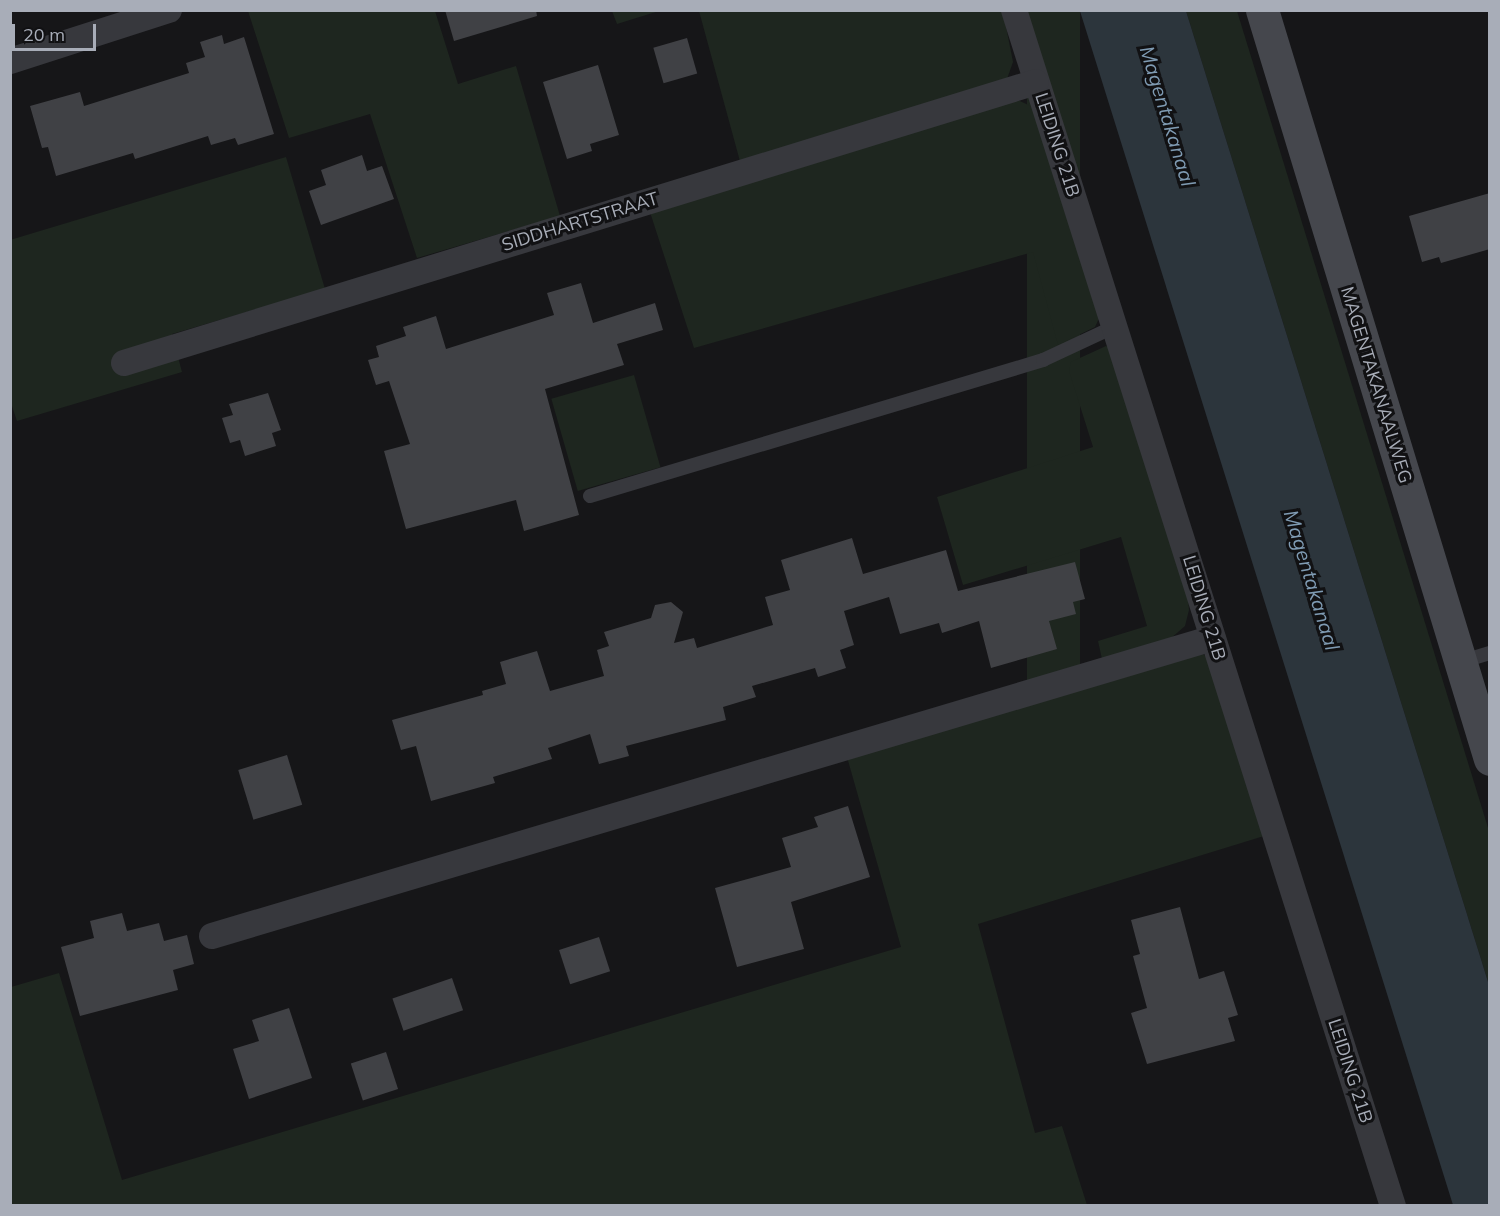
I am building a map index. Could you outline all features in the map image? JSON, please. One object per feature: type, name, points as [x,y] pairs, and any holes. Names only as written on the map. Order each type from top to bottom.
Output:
[{"type":"street","points":[[10,61],[169,10]]},
{"type":"street","name":"LEIDING 21B","points":[[1014,10],[1393,1206]]},
{"type":"street","name":"MAGENTAKANAALWEG","points":[[1262,10],[1475,657],[1490,759]]},
{"type":"street","name":"SIDDHARTSTRAAT","points":[[124,363],[1036,82]]},
{"type":"street","points":[[213,936],[1213,638]]},
{"type":"lane","points":[[590,496],[1032,363],[1116,326]]},
{"type":"shaded area","points":[[612,10],[659,11],[617,24]]},
{"type":"shaded area","points":[[248,11],[435,11],[458,84],[516,66],[560,216],[417,258],[370,114],[289,138]]},
{"type":"shaded area","points":[[699,11],[1003,11],[1013,62],[1007,79],[741,165]]},
{"type":"shaded area","points":[[1027,11],[1080,11],[1080,883],[1027,883]]},
{"type":"shaded area","points":[[1186,11],[1237,11],[1489,831],[1489,985]]},
{"type":"shaded area","points":[[1013,98],[1035,108],[1102,312],[1095,327],[1058,345],[1033,252],[694,348],[649,209]]},
{"type":"shaded area","points":[[286,157],[325,289],[172,334],[182,372],[17,421],[10,400],[10,240]]},
{"type":"shaded area","points":[[1106,346],[1116,351],[1187,583],[1189,610],[1185,626],[1170,639],[1102,659],[1098,641],[1147,626],[1121,537],[963,585],[937,497],[1093,447],[1069,371],[1071,362]]},
{"type":"shaded area","points":[[634,375],[660,467],[578,491],[551,399]]},
{"type":"shaded area","points":[[1202,653],[1210,660],[1264,836],[978,924],[1035,1133],[1062,1126],[1087,1205],[11,1206],[11,987],[59,973],[122,1180],[901,947],[847,757]]},
{"type":"water","name":"Magentakanaal","points":[[1080,11],[1186,11],[1489,985],[1489,1205],[1453,1205]]},
{"type":"building","points":[[445,10],[536,10],[537,16],[454,41]]},
{"type":"building","points":[[222,35],[224,44],[244,37],[274,134],[238,145],[235,138],[211,145],[208,136],[135,159],[133,153],[56,176],[48,147],[42,148],[30,106],[80,92],[84,106],[189,73],[186,63],[205,57],[200,42]]},
{"type":"building","points":[[687,38],[697,74],[664,83],[653,48]]},
{"type":"building","points":[[598,65],[619,135],[590,144],[592,151],[567,159],[543,82]]},
{"type":"building","points":[[362,155],[367,171],[382,166],[394,199],[321,225],[309,191],[326,185],[321,170]]},
{"type":"building","points":[[1490,193],[1490,249],[1441,263],[1439,257],[1422,262],[1409,216]]},
{"type":"building","points":[[581,283],[593,323],[655,303],[663,330],[617,344],[624,365],[545,389],[579,515],[524,531],[516,500],[406,529],[384,451],[410,444],[389,381],[376,385],[368,360],[379,357],[376,346],[406,336],[403,327],[436,316],[446,349],[554,315],[547,293]]},
{"type":"building","points":[[268,393],[281,430],[272,433],[276,446],[245,456],[240,440],[230,443],[222,418],[233,415],[229,404]]},
{"type":"building","points":[[852,538],[863,574],[946,550],[958,591],[1075,562],[1085,599],[1073,602],[1076,614],[1049,621],[1057,649],[991,668],[979,621],[942,633],[939,623],[900,634],[889,597],[844,611],[854,645],[840,650],[846,668],[818,677],[815,668],[752,686],[756,697],[723,707],[726,720],[626,746],[629,756],[599,764],[590,734],[548,748],[552,759],[493,777],[495,783],[431,801],[416,746],[401,750],[392,720],[483,695],[482,691],[506,684],[500,662],[537,651],[550,691],[604,676],[597,650],[609,646],[604,632],[651,618],[655,605],[671,602],[683,612],[674,643],[694,638],[697,648],[773,625],[765,597],[790,590],[781,560]]},
{"type":"building","points":[[287,755],[302,805],[253,820],[238,770]]},
{"type":"building","points":[[848,806],[870,877],[791,902],[804,949],[737,967],[715,888],[791,867],[782,838],[818,827],[814,817]]},
{"type":"building","points":[[1180,907],[1199,979],[1224,971],[1238,1015],[1228,1018],[1235,1041],[1147,1064],[1131,1013],[1147,1008],[1133,956],[1140,954],[1131,920]]},
{"type":"building","points":[[122,913],[127,931],[159,923],[164,941],[187,935],[194,964],[173,970],[178,990],[80,1016],[61,947],[94,938],[90,921]]},
{"type":"building","points":[[599,937],[610,971],[570,984],[559,950]]},
{"type":"building","points":[[452,978],[463,1010],[404,1031],[392,999]]},
{"type":"building","points":[[289,1008],[312,1078],[249,1099],[233,1049],[259,1041],[252,1020]]},
{"type":"building","points":[[386,1052],[398,1089],[363,1101],[351,1063]]}]
